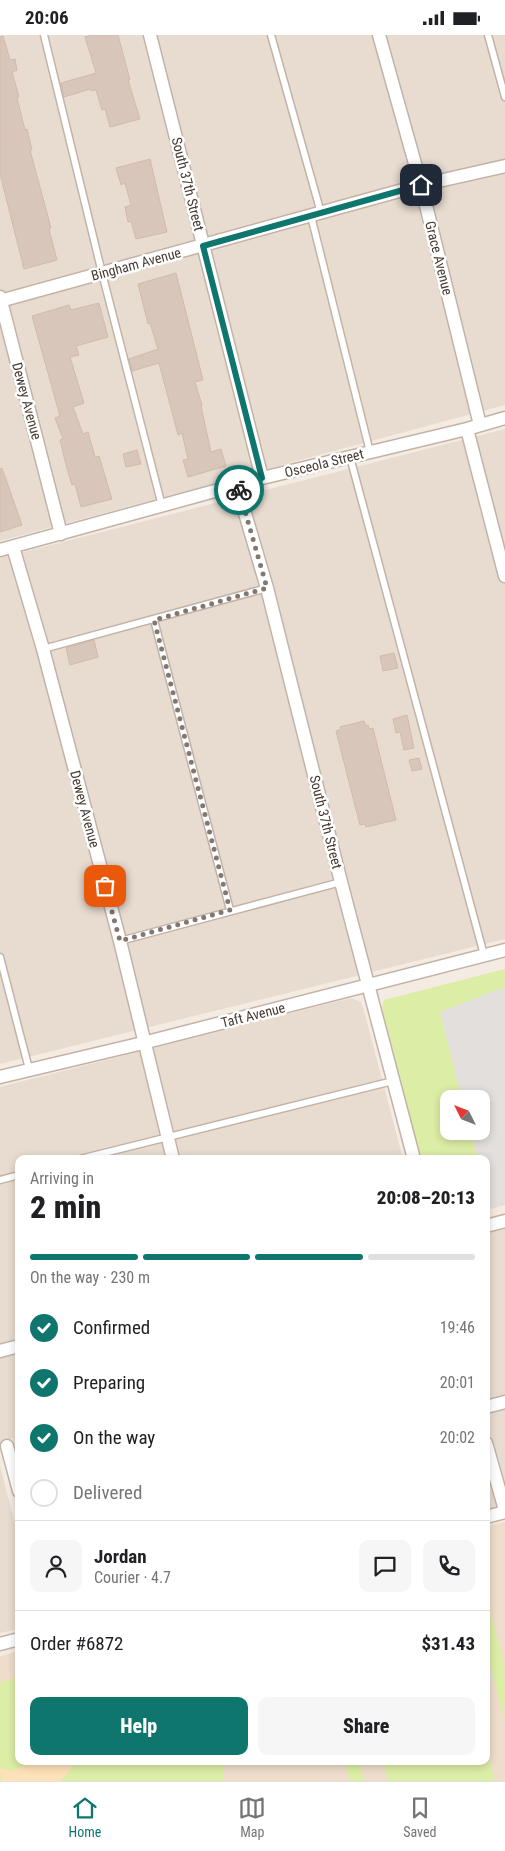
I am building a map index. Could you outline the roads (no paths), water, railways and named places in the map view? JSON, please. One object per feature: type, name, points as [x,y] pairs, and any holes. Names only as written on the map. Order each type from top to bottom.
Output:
[{"type":"street","name":"South 37th Street","points":[[150,35],[262,478]]},
{"type":"street","name":"Grace Avenue","points":[[379,35],[421,185],[480,425]]},
{"type":"street","name":"Bingham Avenue","points":[[0,300],[421,185],[505,165]]},
{"type":"street","name":"Dewey Avenue","points":[[0,300],[61,534]]},
{"type":"street","name":"Osceola Street","points":[[0,550],[262,478],[467,429],[505,418]]},
{"type":"street","points":[[467,429],[505,576]]},
{"type":"street","name":"South 37th Street","points":[[237,486],[267,588],[341,882],[413,1155]]},
{"type":"street","name":"Dewey Avenue","points":[[13,547],[43,649],[120,941],[143,1043],[172,1155]]},
{"type":"street","name":"Taft Avenue","points":[[0,1077],[143,1043],[505,950]]},
{"type":"street","points":[[490,1225],[505,1221]]},
{"type":"street","points":[[0,1351],[15,1347]]},
{"type":"street","points":[[490,1406],[505,1402]]},
{"type":"street","points":[[7,1446],[15,1476]]},
{"type":"street","points":[[490,1457],[505,1511],[490,1516]]},
{"type":"street","points":[[0,1644],[15,1640]]},
{"type":"lane","points":[[44,35],[162,507]]},
{"type":"lane","points":[[271,35],[316,214],[370,452]]},
{"type":"lane","points":[[488,35],[505,97]]},
{"type":"lane","points":[[350,457],[484,955]]},
{"type":"lane","points":[[43,649],[267,588]]},
{"type":"lane","points":[[154,620],[230,910]]},
{"type":"lane","points":[[120,941],[230,910],[341,882]]},
{"type":"lane","points":[[0,957],[3,979],[29,1069]]},
{"type":"lane","points":[[95,1155],[393,1081]]},
{"type":"lane","points":[[0,1180],[15,1176]]}]
